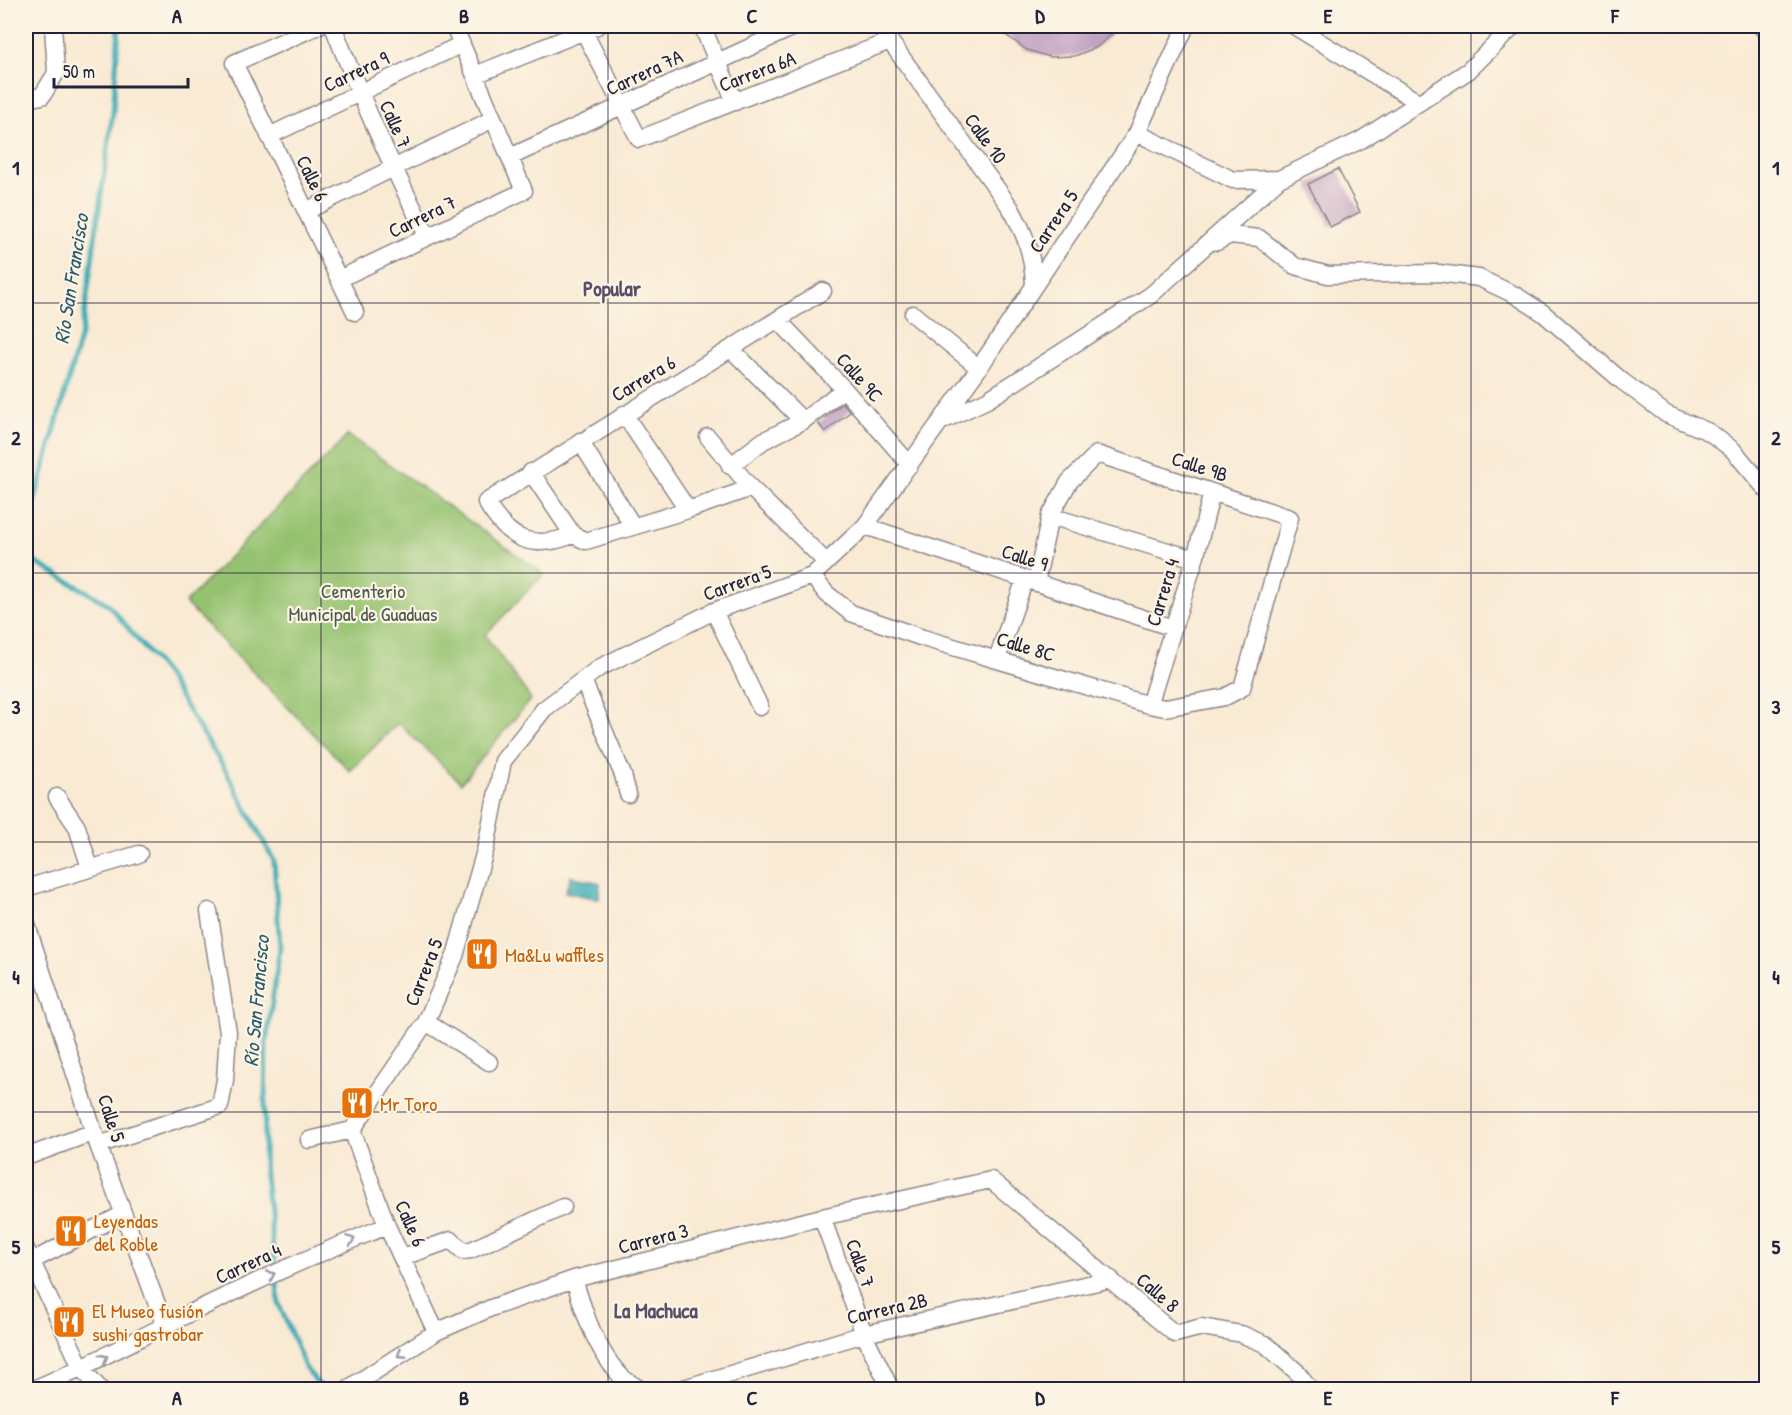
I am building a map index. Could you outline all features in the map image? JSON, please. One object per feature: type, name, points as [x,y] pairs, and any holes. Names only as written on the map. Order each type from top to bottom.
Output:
[{"type":"street","points":[[26,99],[42,96],[56,73],[53,26]]},
{"type":"street","name":"Calle 6","points":[[318,26],[234,63],[355,312]]},
{"type":"street","name":"Calle 7","points":[[333,26],[359,93],[428,237]]},
{"type":"street","points":[[454,26],[510,157]]},
{"type":"street","points":[[702,26],[735,102]]},
{"type":"street","name":"Carrera 7A","points":[[510,157],[796,26]]},
{"type":"street","name":"Calle 10","points":[[879,26],[1010,207],[1026,234],[1034,262],[1034,285]]},
{"type":"street","name":"Carrera 5","points":[[352,1130],[426,1022],[455,956],[486,847],[503,761],[544,709],[599,668],[714,611],[812,576],[825,561],[865,526],[979,368],[1137,133],[1186,26]]},
{"type":"street","points":[[1294,26],[1418,102]]},
{"type":"street","points":[[940,423],[987,400],[1150,295],[1279,179],[1361,140],[1468,71],[1514,26]]},
{"type":"street","points":[[1761,26],[1767,33]]},
{"type":"street","points":[[475,75],[587,27],[621,105]]},
{"type":"street","name":"Carrera 6A","points":[[621,105],[639,139],[890,41]]},
{"type":"street","name":"Carrera 9","points":[[269,136],[462,44]]},
{"type":"street","points":[[306,211],[493,119]]},
{"type":"street","points":[[1137,133],[1233,180],[1279,179]]},
{"type":"street","name":"Carrera 7","points":[[339,279],[524,191],[510,157]]},
{"type":"street","points":[[1203,249],[1230,235],[1259,238],[1295,266],[1328,275],[1437,273],[1479,278],[1515,295],[1543,313],[1622,381],[1666,414],[1709,432],[1733,450],[1767,489]]},
{"type":"street","name":"Carrera 6","points":[[579,538],[552,543],[533,543],[512,534],[496,520],[486,502],[580,441],[732,350],[823,291]]},
{"type":"street","points":[[913,314],[979,368]]},
{"type":"street","name":"Calle 9C","points":[[778,320],[844,389],[910,465]]},
{"type":"street","points":[[732,350],[803,421]]},
{"type":"street","points":[[730,466],[764,441],[803,421],[844,389]]},
{"type":"street","points":[[624,414],[688,510]]},
{"type":"street","points":[[708,437],[750,488],[825,561]]},
{"type":"street","points":[[580,441],[633,526]]},
{"type":"street","name":"Calle 9B","points":[[1050,516],[1069,482],[1097,454],[1290,518],[1242,688]]},
{"type":"street","points":[[531,472],[579,538],[633,526],[688,510],[750,488]]},
{"type":"street","name":"Carrera 4","points":[[1149,705],[1212,492]]},
{"type":"street","points":[[997,659],[1030,581],[1050,516],[1194,559]]},
{"type":"street","name":"Calle 9","points":[[865,526],[1173,628]]},
{"type":"street","name":"Calle 8C","points":[[812,576],[827,594],[851,613],[1149,705],[1165,708],[1225,697],[1242,688]]},
{"type":"street","points":[[714,611],[760,707]]},
{"type":"street","points":[[583,680],[623,775],[628,794]]},
{"type":"street","points":[[57,797],[77,827],[90,868]]},
{"type":"street","points":[[26,888],[139,854]]},
{"type":"street","points":[[26,1157],[220,1106],[225,1080],[228,1032],[209,911]]},
{"type":"street","name":"Calle 5","points":[[26,922],[96,1138],[165,1326]]},
{"type":"street","points":[[426,1022],[489,1062]]},
{"type":"street","points":[[309,1140],[352,1130]]},
{"type":"street","name":"Calle 6","points":[[352,1130],[387,1226],[435,1332]]},
{"type":"street","name":"Carrera 3","points":[[346,1389],[435,1332],[491,1308],[574,1279],[822,1217],[991,1180]]},
{"type":"street","name":"Calle 8","points":[[991,1180],[1175,1334],[1202,1327],[1241,1334],[1265,1344],[1297,1372],[1311,1389]]},
{"type":"street","points":[[403,1257],[451,1240],[463,1251],[471,1250],[563,1207]]},
{"type":"street","points":[[101,1389],[82,1369],[28,1256],[123,1214]]},
{"type":"street","name":"Calle 7","points":[[822,1217],[864,1334],[891,1389]]},
{"type":"street","name":"Carrera 4","points":[[31,1389],[82,1369],[165,1326],[315,1254],[387,1226]]},
{"type":"street","points":[[574,1279],[584,1313],[599,1346],[619,1375],[641,1389]]},
{"type":"street","name":"Carrera 2B","points":[[677,1389],[864,1334],[1111,1279]]},
{"type":"green space","name":"Cementerio Municipal de Guaduas","points":[[348,435],[544,574],[485,635],[531,699],[461,783],[398,723],[350,771],[185,603]]},
{"type":"water","points":[[571,876],[600,883],[599,899],[565,892]]},
{"type":"building","points":[[993,26],[1121,26],[1097,47],[1075,56],[1050,57],[1027,50]]},
{"type":"building","points":[[1338,169],[1360,212],[1330,227],[1308,184]]},
{"type":"building","points":[[843,403],[850,412],[825,432],[818,423]]},
{"type":"waterway","name":"Río San Francisco","points":[[26,532],[82,331],[113,111],[119,26]]},
{"type":"waterway","name":"Río San Francisco","points":[[26,557],[108,604],[165,673],[226,771],[274,861],[280,948],[266,1044],[264,1166],[279,1304],[305,1367],[323,1390]]},
{"type":"place","name":"Ma&Lu waffles","points":[[482,954]]},
{"type":"place","name":"Mr Toro","points":[[357,1103]]},
{"type":"place","name":"Leyendas del Roble","points":[[71,1231]]},
{"type":"place","name":"El Museo fusión sushi gastrobar","points":[[69,1322]]},
{"type":"district","name":"Popular","points":[[612,288]]},
{"type":"district","name":"La Machuca","points":[[656,1310]]}]
